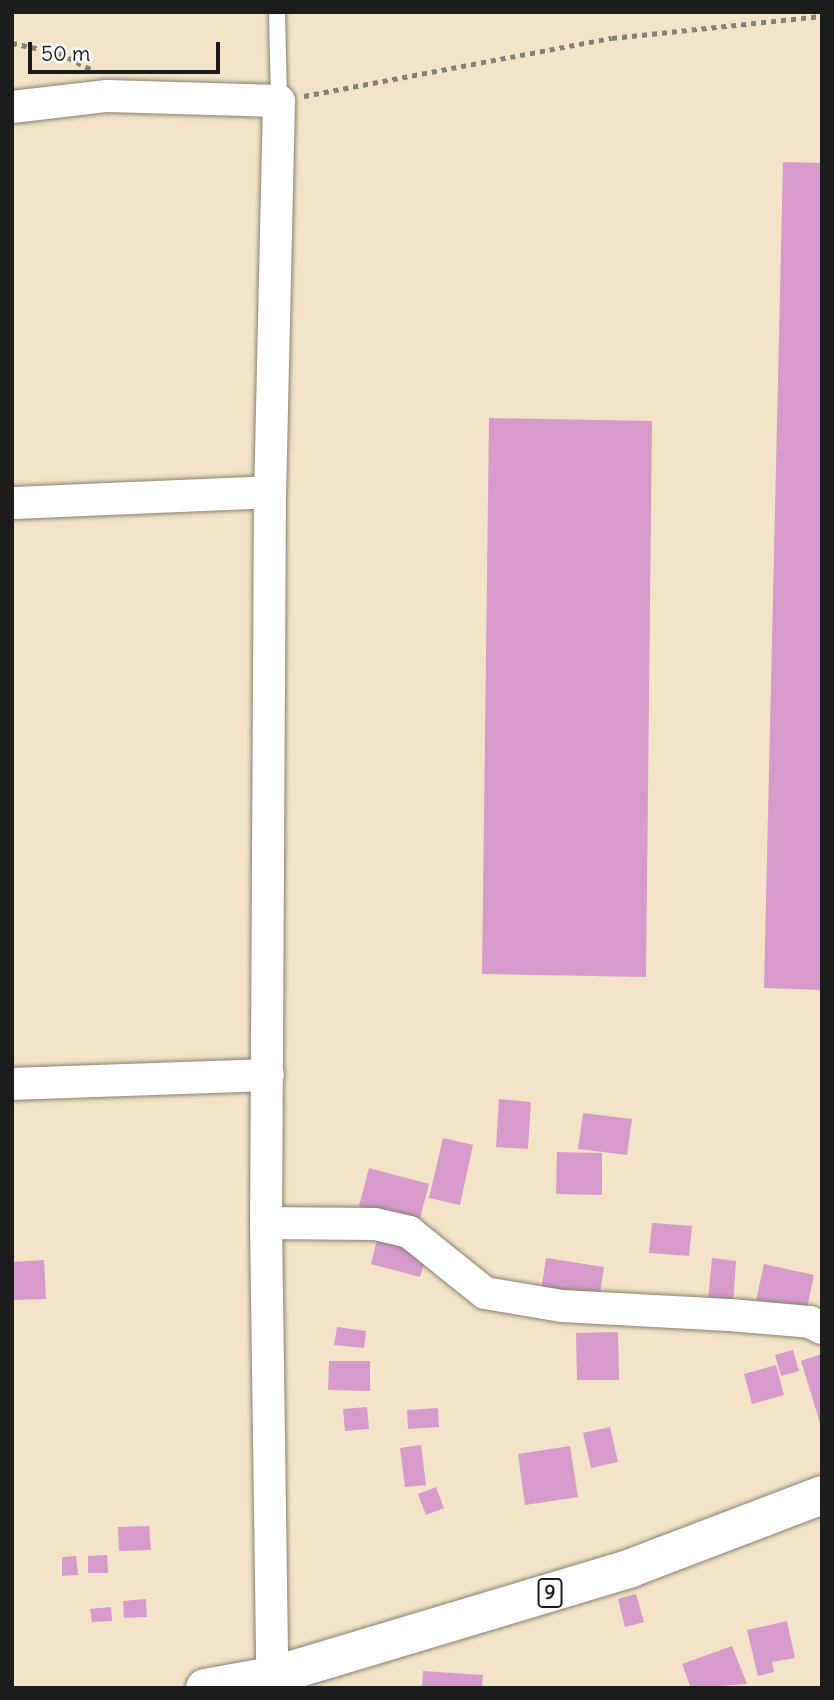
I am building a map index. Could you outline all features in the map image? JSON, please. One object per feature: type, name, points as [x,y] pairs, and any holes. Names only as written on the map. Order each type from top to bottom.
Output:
[{"type":"highway","name":"9","points":[[205,1688],[272,1676],[631,1569],[822,1495]]},
{"type":"street","points":[[12,107],[107,96],[279,100],[270,492],[266,1223],[272,1676]]},
{"type":"street","points":[[12,503],[270,492]]},
{"type":"street","points":[[12,1084],[268,1075]]},
{"type":"street","points":[[266,1223],[374,1224],[409,1232],[485,1293],[562,1306],[729,1315],[810,1322],[822,1328]]},
{"type":"lane","points":[[277,12],[279,100]]},
{"type":"path","points":[[279,100],[612,38],[822,16]]},
{"type":"path","points":[[12,43],[59,53],[88,66],[101,79],[107,96]]},
{"type":"building","points":[[783,162],[822,163],[822,990],[764,988]]},
{"type":"building","points":[[489,418],[652,421],[646,977],[482,974]]},
{"type":"building","points":[[499,1099],[531,1102],[528,1149],[496,1147]]},
{"type":"building","points":[[583,1113],[632,1119],[627,1155],[578,1149]]},
{"type":"building","points":[[443,1138],[473,1145],[460,1205],[429,1198]]},
{"type":"building","points":[[557,1152],[602,1153],[602,1195],[556,1194]]},
{"type":"building","points":[[369,1168],[429,1184],[419,1222],[359,1206]]},
{"type":"building","points":[[652,1223],[692,1226],[689,1256],[649,1253]]},
{"type":"building","points":[[377,1239],[427,1252],[420,1277],[371,1264]]},
{"type":"building","points":[[546,1258],[604,1267],[599,1301],[541,1291]]},
{"type":"building","points":[[712,1258],[736,1261],[733,1303],[708,1301]]},
{"type":"building","points":[[44,1260],[46,1299],[12,1300],[12,1262]]},
{"type":"building","points":[[764,1264],[814,1275],[805,1317],[755,1305]]},
{"type":"building","points":[[337,1327],[366,1331],[364,1348],[334,1345]]},
{"type":"building","points":[[618,1332],[619,1380],[577,1380],[576,1333]]},
{"type":"building","points":[[793,1350],[799,1371],[781,1376],[775,1355]]},
{"type":"building","points":[[822,1354],[822,1426],[821,1426],[801,1361]]},
{"type":"building","points":[[329,1361],[370,1361],[370,1391],[328,1390]]},
{"type":"building","points":[[776,1365],[784,1395],[752,1404],[744,1374]]},
{"type":"building","points":[[367,1407],[369,1429],[345,1431],[343,1409]]},
{"type":"building","points":[[438,1408],[439,1427],[408,1429],[407,1410]]},
{"type":"building","points":[[610,1427],[618,1462],[591,1468],[583,1433]]},
{"type":"building","points":[[421,1445],[426,1485],[405,1487],[400,1448]]},
{"type":"building","points":[[570,1446],[578,1497],[525,1505],[518,1454]]},
{"type":"building","points":[[436,1487],[444,1508],[426,1515],[418,1494]]},
{"type":"building","points":[[149,1526],[151,1550],[119,1551],[118,1527]]},
{"type":"building","points":[[107,1555],[108,1573],[88,1573],[88,1556]]},
{"type":"building","points":[[76,1556],[78,1575],[62,1576],[62,1557]]},
{"type":"building","points":[[636,1594],[644,1622],[625,1627],[618,1599]]},
{"type":"building","points":[[146,1599],[147,1617],[124,1618],[123,1601]]},
{"type":"building","points":[[111,1607],[112,1621],[92,1622],[90,1609]]},
{"type":"building","points":[[787,1621],[795,1658],[772,1662],[774,1672],[758,1676],[747,1630]]},
{"type":"building","points":[[732,1646],[747,1684],[691,1688],[682,1664]]},
{"type":"building","points":[[423,1671],[483,1675],[482,1688],[422,1688]]}]
